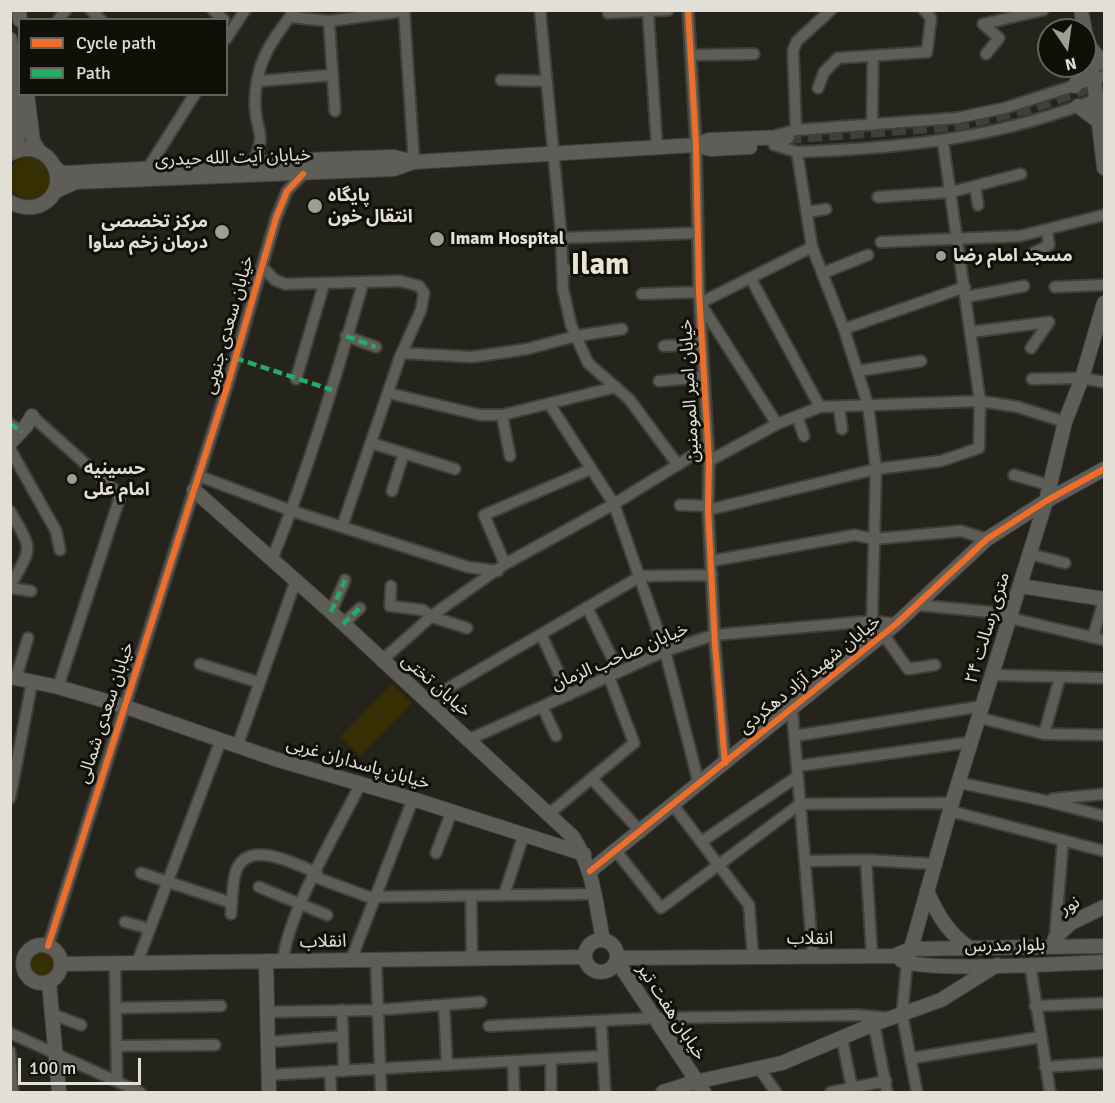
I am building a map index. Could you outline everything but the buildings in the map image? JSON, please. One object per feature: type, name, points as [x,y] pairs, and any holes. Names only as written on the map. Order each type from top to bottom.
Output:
[{"type":"main road","points":[[10,39],[19,123],[14,152],[39,151]]},
{"type":"main road","points":[[1075,86],[1078,78]]},
{"type":"main road","points":[[1099,78],[1104,168]]},
{"type":"main road","points":[[27,96],[33,141],[39,151],[55,166],[57,175],[54,192]]},
{"type":"main road","points":[[1078,106],[1101,107]]},
{"type":"main road","name":"خیابان آیت الله حیدری","points":[[55,166],[60,172],[82,177],[303,174],[394,169],[414,162],[696,145],[711,149],[786,141]]},
{"type":"main road","name":"خیابان آیت الله حیدری","points":[[10,202],[23,208],[41,205],[63,185],[82,177],[148,168],[394,157],[414,162]]},
{"type":"main road","name":"۲۴ متری رسالت","points":[[901,960],[910,949],[951,807],[1046,501],[1065,422],[1082,378],[1104,303]]},
{"type":"main road","points":[[10,443],[16,428],[32,416]]},
{"type":"main road","name":"خیابان شهید آزاد دهکردی","points":[[590,871],[896,624],[987,539],[1046,501],[1104,469]]},
{"type":"main road","name":"خیابان تختی","points":[[194,490],[470,739],[573,837],[584,854],[590,871],[603,939]]},
{"type":"main road","points":[[1020,586],[1104,599]]},
{"type":"main road","name":"خیابان پاسداران غربی","points":[[13,678],[58,687],[123,706],[238,744],[275,759],[361,783],[584,854]]},
{"type":"main road","points":[[927,891],[944,924],[958,940],[971,949]]},
{"type":"main road","name":"نور","points":[[1055,943],[1071,923],[1104,907]]},
{"type":"main road","points":[[603,939],[614,945],[617,959],[610,970],[599,972],[589,967],[585,957],[591,942],[603,939]]},
{"type":"main road","name":"بلوار مدرس","points":[[910,949],[971,949],[1055,943],[1100,946]]},
{"type":"main road","points":[[48,946],[60,956],[62,964],[60,972],[49,982],[42,983],[29,978],[17,965],[34,947],[48,946]]},
{"type":"main road","points":[[1100,946],[1100,962]]},
{"type":"main road","name":"انقلاب","points":[[617,959],[872,956],[901,960]]},
{"type":"main road","name":"انقلاب","points":[[62,964],[585,957]]},
{"type":"main road","name":"خیابان هفت تیر","points":[[617,959],[700,1089]]},
{"type":"main road","name":"بلوار مدرس","points":[[901,960],[997,965],[1100,962]]},
{"type":"main road","points":[[266,961],[269,1092]]},
{"type":"main road","points":[[663,1092],[700,1089],[760,1070],[842,1039],[874,1024],[941,1000],[997,965]]},
{"type":"main road","points":[[49,982],[59,1092]]},
{"type":"street","points":[[228,23],[245,10]]},
{"type":"street","points":[[540,10],[545,81],[562,237],[563,290],[576,336],[588,363],[629,399],[678,465]]},
{"type":"street","points":[[608,13],[668,10]]},
{"type":"street","name":"خیابان امیر المومنین","points":[[688,10],[696,145],[696,233],[709,461],[708,508],[714,635],[725,763]]},
{"type":"street","points":[[831,10],[796,41],[793,51],[786,141],[807,212],[812,247],[844,329],[868,405],[876,469],[872,621]]},
{"type":"street","points":[[818,88],[824,72],[838,58],[927,52],[931,18],[924,10]]},
{"type":"street","points":[[987,54],[999,38],[983,24],[1043,10]]},
{"type":"street","points":[[253,162],[262,144],[255,104],[260,63],[267,47],[292,14],[329,21],[404,11],[414,162]]},
{"type":"street","points":[[648,12],[657,147]]},
{"type":"street","points":[[329,21],[335,111]]},
{"type":"street","points":[[691,55],[754,54]]},
{"type":"street","points":[[872,125],[873,56]]},
{"type":"street","points":[[259,81],[332,75]]},
{"type":"street","points":[[786,141],[872,125],[957,118],[1005,108],[1099,78]]},
{"type":"street","points":[[501,80],[545,81]]},
{"type":"street","points":[[1075,86],[1084,93],[1078,106]]},
{"type":"street","points":[[148,168],[190,97]]},
{"type":"street","points":[[786,141],[943,142],[998,131],[1078,106],[1101,107]]},
{"type":"street","points":[[680,505],[708,508],[876,469],[941,461],[979,448],[980,401],[943,142]]},
{"type":"street","name":"خیابان سعدی جنوبی","points":[[194,490],[287,191],[303,174]]},
{"type":"street","points":[[878,197],[951,192],[1021,174]]},
{"type":"street","points":[[975,186],[978,205]]},
{"type":"street","points":[[807,212],[826,209]]},
{"type":"street","points":[[881,242],[1020,236],[1104,215]]},
{"type":"street","points":[[1031,254],[1049,245],[1047,231]]},
{"type":"street","points":[[562,237],[696,233]]},
{"type":"street","points":[[642,294],[699,297],[751,279],[812,247]]},
{"type":"street","points":[[823,273],[868,255]]},
{"type":"street","points":[[262,267],[275,280],[285,284],[410,282],[419,286],[424,293],[421,310],[402,353],[342,527]]},
{"type":"street","points":[[563,270],[608,269]]},
{"type":"street","points":[[751,279],[819,407]]},
{"type":"street","points":[[272,559],[292,511],[363,283]]},
{"type":"street","points":[[296,379],[324,284]]},
{"type":"street","points":[[1055,287],[1104,285]]},
{"type":"street","points":[[844,329],[965,292],[1024,286]]},
{"type":"street","points":[[699,297],[777,424]]},
{"type":"street","points":[[971,332],[1049,322],[1031,348]]},
{"type":"street","points":[[402,353],[472,357],[527,349],[576,336],[622,329]]},
{"type":"street","points":[[347,336],[376,347]]},
{"type":"street","points":[[664,346],[702,344]]},
{"type":"street","points":[[858,371],[921,361]]},
{"type":"street","points":[[659,381],[704,377]]},
{"type":"street","points":[[1032,379],[1082,378],[1104,382]]},
{"type":"street","points":[[388,393],[480,415],[502,415],[616,387]]},
{"type":"street","points":[[709,461],[777,424],[819,407],[980,401],[1018,407],[1065,422]]},
{"type":"street","points":[[550,405],[614,504],[641,576],[665,651],[699,784]]},
{"type":"street","points":[[839,406],[842,429]]},
{"type":"street","points":[[502,415],[510,456]]},
{"type":"street","points":[[32,416],[118,493],[119,500],[58,687]]},
{"type":"street","points":[[797,416],[804,436]]},
{"type":"street","points":[[371,443],[455,469]]},
{"type":"street","points":[[381,661],[432,616],[501,568],[614,504],[708,446]]},
{"type":"street","points":[[10,449],[56,531],[60,550]]},
{"type":"street","points":[[392,491],[404,453]]},
{"type":"street","points":[[501,568],[484,515],[591,469]]},
{"type":"street","points":[[1014,475],[1049,485]]},
{"type":"street","points":[[199,476],[292,511],[468,567],[501,568]]},
{"type":"street","name":"خیابان سعدی شمالی","points":[[48,946],[194,490]]},
{"type":"street","points":[[10,511],[29,543],[29,551],[10,588],[31,591]]},
{"type":"street","points":[[711,561],[855,535],[874,539],[961,531],[987,539]]},
{"type":"street","points":[[1030,554],[1065,563]]},
{"type":"street","points":[[426,701],[641,576],[712,575]]},
{"type":"street","points":[[238,744],[258,682],[296,580]]},
{"type":"street","points":[[331,612],[345,580]]},
{"type":"street","points":[[391,586],[390,606],[423,610],[432,616],[467,628]]},
{"type":"street","points":[[1093,637],[1104,599]]},
{"type":"street","points":[[916,605],[1010,616],[1104,640]]},
{"type":"street","points":[[550,813],[634,743],[614,675],[587,607]]},
{"type":"street","points":[[343,624],[360,608]]},
{"type":"street","name":"خیابان صاحب الزمان","points":[[470,739],[665,651],[714,635],[872,621],[896,624]]},
{"type":"street","points":[[540,634],[569,695]]},
{"type":"street","points":[[883,634],[908,669],[935,665]]},
{"type":"street","points":[[13,678],[28,638]]},
{"type":"street","points":[[200,664],[258,682]]},
{"type":"street","points":[[992,675],[1104,678]]},
{"type":"street","points":[[1044,734],[1060,676]]},
{"type":"street","points":[[10,798],[32,682]]},
{"type":"street","points":[[543,708],[556,736]]},
{"type":"street","points":[[792,709],[813,957]]},
{"type":"street","points":[[794,736],[982,712],[1044,734],[1104,735]]},
{"type":"street","points":[[137,963],[221,740]]},
{"type":"street","points":[[701,842],[797,771],[972,742]]},
{"type":"street","points":[[592,779],[641,832]]},
{"type":"street","points":[[283,961],[285,942],[301,905],[361,783]]},
{"type":"street","points":[[960,783],[1104,816]]},
{"type":"street","points":[[1042,800],[1104,794]]},
{"type":"street","points":[[351,960],[413,799]]},
{"type":"street","points":[[616,851],[661,908],[720,867],[800,804],[951,807],[1104,850]]},
{"type":"street","points":[[673,805],[749,905],[753,957]]},
{"type":"street","points":[[436,853],[452,811]]},
{"type":"street","points":[[504,895],[524,834]]},
{"type":"street","points":[[1055,943],[1063,840]]},
{"type":"street","points":[[141,873],[231,908],[236,872],[245,859],[254,855],[266,855],[369,897],[594,894]]},
{"type":"street","points":[[805,861],[866,860],[936,864]]},
{"type":"street","points":[[866,860],[872,956]]},
{"type":"street","points":[[259,887],[327,915]]},
{"type":"street","points":[[471,896],[472,958]]},
{"type":"street","points":[[125,922],[150,929]]},
{"type":"street","points":[[376,960],[381,1092]]},
{"type":"street","points":[[901,960],[896,1016],[912,1058],[917,1092]]},
{"type":"street","points":[[115,963],[117,1081]]},
{"type":"street","points":[[1030,964],[1050,1092]]},
{"type":"street","points":[[267,1012],[377,1010],[481,1002]]},
{"type":"street","points":[[1035,1006],[1104,1003]]},
{"type":"street","points":[[444,1005],[447,1065]]},
{"type":"street","points":[[116,1008],[221,1006]]},
{"type":"street","points":[[342,1010],[344,1071]]},
{"type":"street","points":[[52,1014],[81,1025]]},
{"type":"street","points":[[489,1026],[654,1018],[896,1016]]},
{"type":"street","points":[[601,1021],[605,1092]]},
{"type":"street","points":[[831,1092],[852,1088],[887,1087],[874,1024]]},
{"type":"street","points":[[10,1033],[140,1092]]},
{"type":"street","points":[[268,1042],[343,1036]]},
{"type":"street","points":[[912,1058],[1041,1037]]},
{"type":"street","points":[[842,1039],[852,1088]]},
{"type":"street","points":[[116,1046],[215,1045]]},
{"type":"street","points":[[10,1052],[13,1092]]},
{"type":"street","points":[[268,1075],[603,1056]]},
{"type":"street","points":[[551,1059],[551,1092]]},
{"type":"street","points":[[513,1061],[513,1092]]},
{"type":"street","points":[[1045,1067],[1104,1063]]},
{"type":"street","points":[[760,1070],[776,1092]]},
{"type":"street","points":[[330,1071],[331,1092]]},
{"type":"shaded area","points":[[29,157],[44,163],[50,178],[44,193],[29,199],[14,193],[8,178],[14,163]]},
{"type":"shaded area","points":[[392,684],[412,703],[360,756],[340,737]]},
{"type":"shaded area","points":[[43,951],[52,955],[56,964],[52,973],[43,977],[34,973],[30,964],[34,955]]},
{"type":"tunnel","points":[[787,137],[956,124],[1029,107],[1104,81]]},
{"type":"marked path","points":[[346,336],[376,347]]},
{"type":"marked path","points":[[235,358],[332,390]]},
{"type":"marked path","points":[[10,424],[22,432]]},
{"type":"marked path","points":[[331,612],[345,580]]},
{"type":"marked path","points":[[343,624],[360,608]]},
{"type":"cycle path","points":[[688,10],[696,145],[699,292],[709,461],[708,510],[715,645],[725,763]]},
{"type":"cycle path","points":[[48,946],[227,387],[276,218],[287,191],[303,174]]},
{"type":"cycle path","points":[[590,871],[896,624],[987,539],[1046,501],[1104,469]]},
{"type":"place","name":"پایگاه انتقال خون","points":[[315,206]]},
{"type":"place","name":"مرکز تخصصی درمان زخم ساوا","points":[[222,232]]},
{"type":"place","name":"Imam Hospital","points":[[437,239]]},
{"type":"place","name":"مسجد امام رضا","points":[[941,256]]},
{"type":"place","name":"حسینیه امام علی","points":[[72,479]]},
{"type":"district","name":"Ilam","points":[[600,266]]}]
